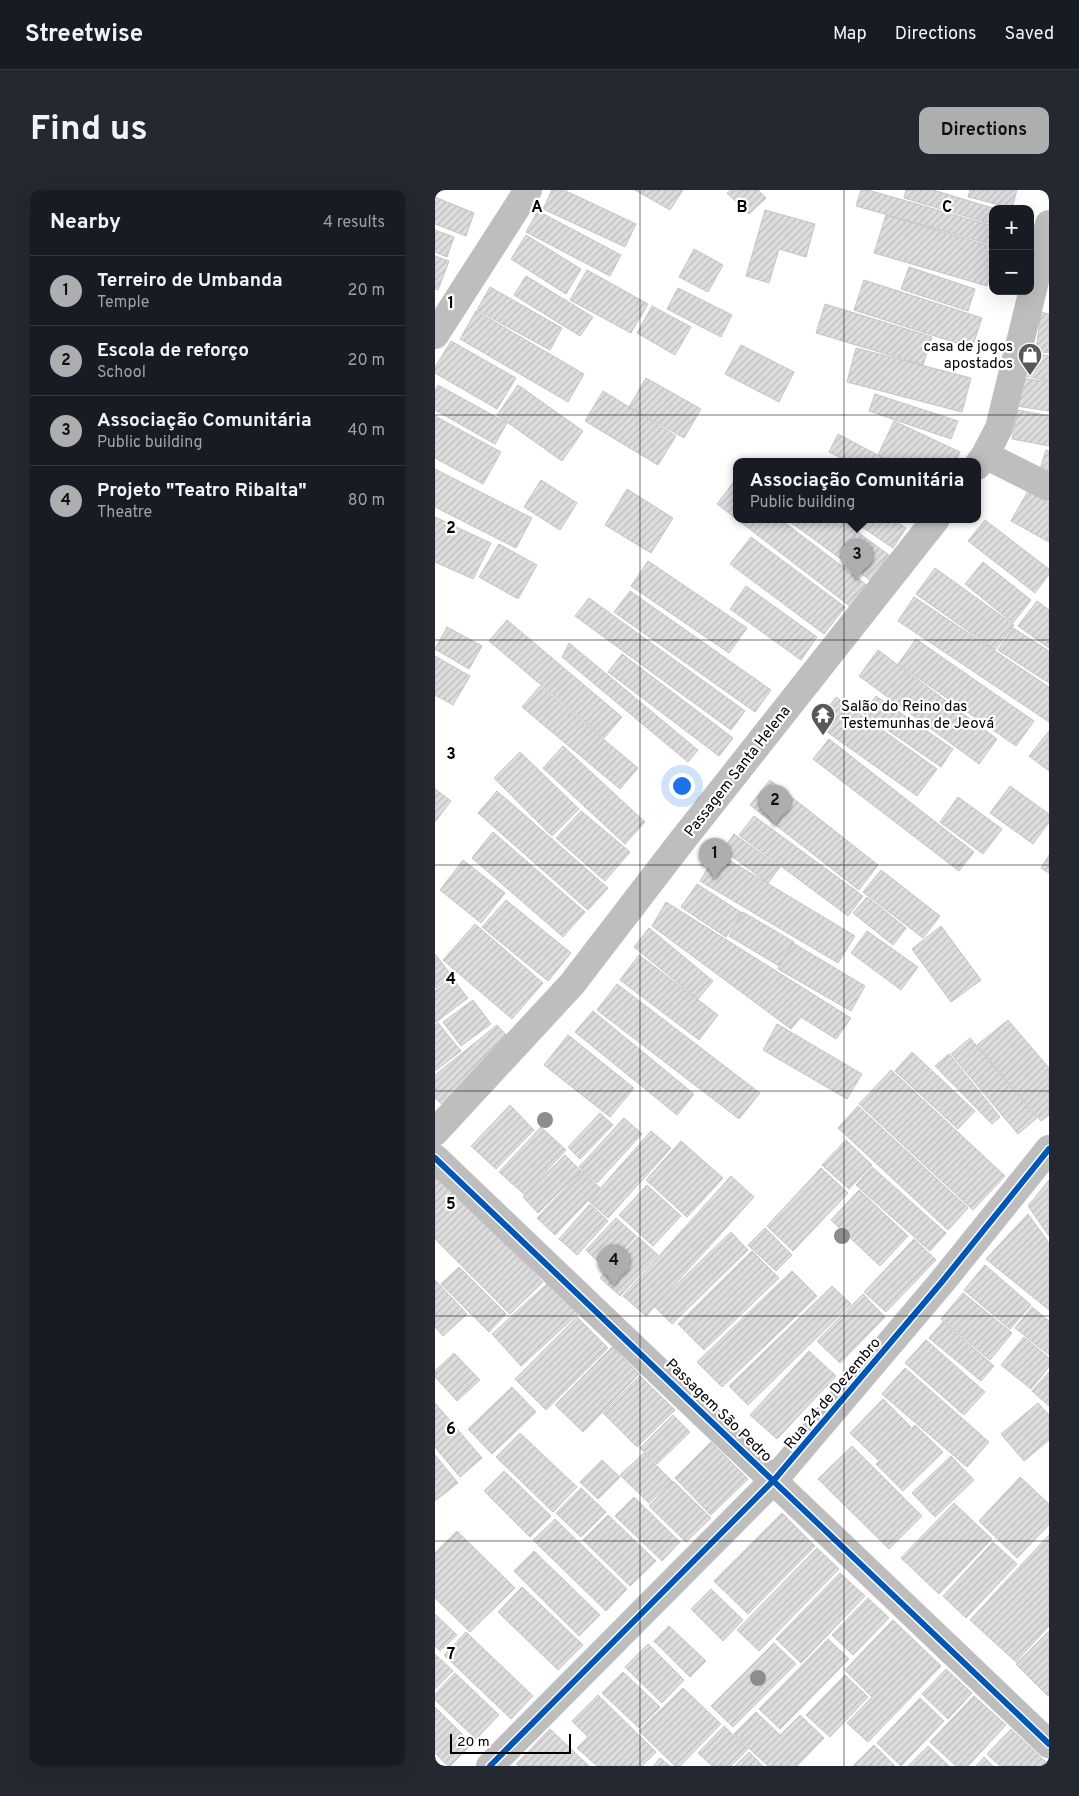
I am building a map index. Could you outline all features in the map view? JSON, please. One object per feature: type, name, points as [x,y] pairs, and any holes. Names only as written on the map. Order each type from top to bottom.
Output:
[{"type":"street","points":[[435,335],[528,190]]},
{"type":"street","points":[[1049,224],[999,428],[981,460],[1049,487]]},
{"type":"street","name":"Passagem Santa Helena","points":[[435,1132],[573,984],[681,842],[933,523]]},
{"type":"street","name":"Rua 24 de Dezembro","points":[[490,1766],[774,1480],[941,1283],[1049,1149]]},
{"type":"street","name":"Passagem São Pedro","points":[[435,1158],[1049,1744]]},
{"type":"building","points":[[552,190],[564,190],[636,224],[625,247],[543,209]]},
{"type":"building","points":[[635,190],[683,190],[670,210]]},
{"type":"building","points":[[731,190],[758,190],[766,198],[749,214],[727,193]]},
{"type":"building","points":[[861,190],[868,190],[989,225],[989,244],[856,206]]},
{"type":"building","points":[[906,190],[933,190],[989,207],[989,223],[904,198]]},
{"type":"building","points":[[970,190],[1017,190],[1013,205],[1000,205],[968,197]]},
{"type":"building","points":[[435,197],[474,213],[466,236],[435,224]]},
{"type":"building","points":[[765,210],[815,224],[806,257],[779,249],[769,283],[746,276]]},
{"type":"building","points":[[538,211],[621,255],[610,276],[526,232]]},
{"type":"building","points":[[886,215],[989,246],[989,280],[987,286],[874,253]]},
{"type":"building","points":[[435,230],[454,237],[447,257],[435,252]]},
{"type":"building","points":[[526,235],[581,269],[566,294],[511,259]]},
{"type":"building","points":[[694,249],[723,265],[708,292],[679,277]]},
{"type":"building","points":[[435,256],[449,261],[438,290],[435,289]]},
{"type":"building","points":[[909,267],[975,289],[968,311],[901,289]]},
{"type":"building","points":[[587,270],[648,304],[631,333],[570,300]]},
{"type":"building","points":[[526,276],[593,317],[580,336],[514,295]]},
{"type":"building","points":[[864,280],[982,318],[972,348],[854,310]]},
{"type":"building","points":[[490,287],[562,328],[550,350],[477,310]]},
{"type":"building","points":[[678,288],[732,315],[721,337],[667,309]]},
{"type":"building","points":[[825,304],[932,337],[923,365],[816,333]]},
{"type":"building","points":[[652,306],[691,327],[675,355],[637,333]]},
{"type":"building","points":[[476,311],[584,374],[568,402],[460,339]]},
{"type":"building","points":[[1041,312],[1049,314],[1049,353],[1036,351]]},
{"type":"building","points":[[451,341],[516,378],[497,409],[435,373],[435,367]]},
{"type":"building","points":[[741,345],[794,372],[779,402],[725,374]]},
{"type":"building","points":[[856,348],[971,378],[962,412],[847,382]]},
{"type":"building","points":[[1029,352],[1049,356],[1049,381],[1025,376]]},
{"type":"building","points":[[646,378],[701,409],[684,438],[629,407]]},
{"type":"building","points":[[1021,378],[1049,382],[1049,411],[1016,406]]},
{"type":"building","points":[[438,385],[507,423],[495,444],[435,410],[435,391]]},
{"type":"building","points":[[518,385],[583,431],[562,461],[497,415]]},
{"type":"building","points":[[603,391],[676,436],[658,465],[585,421]]},
{"type":"building","points":[[875,394],[958,421],[951,439],[869,411]]},
{"type":"building","points":[[1018,410],[1049,416],[1049,446],[1012,439]]},
{"type":"building","points":[[435,416],[501,452],[483,484],[435,458]]},
{"type":"building","points":[[894,421],[960,452],[957,458],[884,458],[878,455]]},
{"type":"building","points":[[838,434],[883,458],[841,458],[829,452]]},
{"type":"building","points":[[1046,450],[1049,451],[1049,479],[1038,476]]},
{"type":"building","points":[[435,469],[532,518],[516,548],[435,507]]},
{"type":"building","points":[[541,480],[577,503],[560,530],[524,507]]},
{"type":"building","points":[[733,483],[733,516],[717,504]]},
{"type":"building","points":[[627,489],[673,518],[651,553],[605,525]]},
{"type":"building","points":[[1028,491],[1049,503],[1049,542],[1011,521]]},
{"type":"building","points":[[435,517],[491,543],[473,579],[435,562]]},
{"type":"building","points":[[985,520],[1049,569],[1049,574],[1035,593],[968,541]]},
{"type":"building","points":[[742,523],[785,523],[868,586],[851,607]]},
{"type":"building","points":[[792,523],[845,523],[889,555],[870,580]]},
{"type":"building","points":[[856,523],[898,523],[906,528],[893,548]]},
{"type":"building","points":[[751,537],[845,607],[824,634],[730,564]]},
{"type":"building","points":[[499,544],[537,565],[518,599],[479,577]]},
{"type":"building","points":[[648,561],[747,628],[729,653],[631,586]]},
{"type":"building","points":[[983,562],[1031,600],[1013,623],[965,584]]},
{"type":"building","points":[[935,568],[1014,625],[995,650],[916,594]]},
{"type":"building","points":[[746,586],[817,637],[801,660],[730,609]]},
{"type":"building","points":[[630,591],[771,690],[755,712],[614,612]]},
{"type":"building","points":[[914,597],[1049,687],[1049,722],[898,621]]},
{"type":"building","points":[[589,598],[745,711],[731,730],[575,616]]},
{"type":"building","points":[[1037,601],[1049,610],[1049,648],[1018,626]]},
{"type":"building","points":[[507,620],[622,717],[604,738],[489,641]]},
{"type":"building","points":[[447,627],[482,646],[469,669],[435,649]]},
{"type":"building","points":[[1013,628],[1049,651],[1049,683],[998,650]]},
{"type":"building","points":[[916,639],[1034,721],[1016,746],[898,664]]},
{"type":"building","points":[[569,643],[698,750],[688,762],[562,657]]},
{"type":"building","points":[[878,650],[997,739],[979,764],[859,676]]},
{"type":"building","points":[[622,654],[733,738],[719,756],[608,672]]},
{"type":"building","points":[[435,656],[470,676],[453,705],[435,695]]},
{"type":"building","points":[[540,686],[638,768],[620,789],[522,707]]},
{"type":"building","points":[[876,696],[953,749],[941,767],[863,713]]},
{"type":"building","points":[[836,697],[937,769],[917,796],[816,724]]},
{"type":"building","points":[[1049,731],[1049,771],[1029,756]]},
{"type":"building","points":[[829,739],[974,852],[959,871],[813,759]]},
{"type":"building","points":[[563,746],[645,822],[625,844],[543,768]]},
{"type":"building","points":[[520,752],[579,809],[552,836],[494,778]]},
{"type":"building","points":[[770,780],[878,865],[859,890],[750,805]]},
{"type":"building","points":[[1010,786],[1049,814],[1049,822],[1033,844],[990,813]]},
{"type":"building","points":[[435,789],[451,801],[435,822]]},
{"type":"building","points":[[497,791],[608,888],[588,910],[478,813]]},
{"type":"building","points":[[958,797],[1002,829],[983,854],[940,822]]},
{"type":"building","points":[[581,811],[630,852],[605,881],[556,838]]},
{"type":"building","points":[[754,816],[863,896],[848,916],[739,835]]},
{"type":"building","points":[[493,832],[585,912],[563,937],[472,858]]},
{"type":"building","points":[[734,834],[780,867],[768,883],[723,850]]},
{"type":"building","points":[[717,853],[855,936],[838,963],[700,881]]},
{"type":"building","points":[[1049,855],[1049,873],[1041,868]]},
{"type":"building","points":[[463,860],[505,893],[481,923],[440,890]]},
{"type":"building","points":[[881,870],[940,916],[923,938],[863,892]]},
{"type":"building","points":[[697,884],[742,913],[726,937],[681,907]]},
{"type":"building","points":[[867,897],[906,928],[893,945],[853,913]]},
{"type":"building","points":[[506,900],[571,953],[548,981],[482,927]]},
{"type":"building","points":[[666,902],[851,1018],[836,1039],[801,1017],[791,1029],[652,926]]},
{"type":"building","points":[[743,912],[794,942],[779,966],[729,936]]},
{"type":"building","points":[[475,924],[543,983],[512,1019],[443,960]]},
{"type":"building","points":[[941,926],[981,980],[951,1002],[912,949]]},
{"type":"building","points":[[649,928],[713,981],[698,999],[634,947]]},
{"type":"building","points":[[867,931],[918,967],[901,990],[851,953]]},
{"type":"building","points":[[793,943],[865,986],[851,1011],[778,969]]},
{"type":"building","points":[[435,954],[452,976],[436,988],[435,986]]},
{"type":"building","points":[[639,955],[718,1015],[699,1040],[620,980]]},
{"type":"building","points":[[452,978],[468,998],[435,1023],[435,991]]},
{"type":"building","points":[[617,984],[760,1093],[739,1119],[597,1010]]},
{"type":"building","points":[[473,1000],[491,1024],[461,1046],[443,1022]]},
{"type":"building","points":[[593,1011],[694,1094],[677,1115],[575,1032]]},
{"type":"building","points":[[1008,1020],[1049,1068],[1049,1115],[1041,1121],[977,1045]]},
{"type":"building","points":[[438,1023],[461,1051],[435,1071],[435,1025]]},
{"type":"building","points":[[777,1024],[862,1074],[847,1099],[763,1050]]},
{"type":"building","points":[[497,1025],[510,1039],[446,1108],[435,1098],[435,1075]]},
{"type":"building","points":[[568,1035],[634,1088],[610,1117],[544,1065]]},
{"type":"building","points":[[970,1038],[1037,1118],[1018,1134],[951,1054]]},
{"type":"building","points":[[912,1052],[975,1111],[958,1129],[895,1071]]},
{"type":"building","points":[[949,1054],[1000,1117],[992,1124],[935,1066]]},
{"type":"building","points":[[891,1070],[1005,1176],[973,1210],[859,1104]]},
{"type":"building","points":[[510,1105],[534,1130],[496,1169],[471,1146]]},
{"type":"building","points":[[858,1106],[968,1208],[948,1230],[838,1128]]},
{"type":"building","points":[[600,1113],[613,1125],[580,1159],[568,1147]]},
{"type":"building","points":[[624,1118],[642,1134],[597,1183],[579,1167]]},
{"type":"building","points":[[541,1127],[566,1150],[525,1195],[499,1172]]},
{"type":"building","points":[[651,1131],[671,1148],[608,1218],[589,1201]]},
{"type":"building","points":[[846,1140],[872,1165],[849,1189],[822,1165]]},
{"type":"building","points":[[681,1141],[723,1178],[687,1217],[646,1180]]},
{"type":"building","points":[[565,1155],[581,1171],[538,1213],[523,1197]]},
{"type":"building","points":[[872,1167],[946,1233],[930,1251],[856,1185]]},
{"type":"building","points":[[821,1168],[848,1193],[793,1251],[767,1226]]},
{"type":"building","points":[[582,1171],[600,1188],[555,1235],[537,1218]]},
{"type":"building","points":[[437,1174],[543,1282],[510,1314],[435,1239],[435,1176]]},
{"type":"building","points":[[731,1176],[754,1197],[646,1316],[623,1296]]},
{"type":"building","points":[[1049,1180],[1049,1236],[1028,1206]]},
{"type":"building","points":[[647,1185],[681,1216],[653,1246],[619,1215]]},
{"type":"building","points":[[859,1190],[908,1236],[880,1266],[831,1220]]},
{"type":"building","points":[[590,1204],[608,1221],[577,1255],[559,1239]]},
{"type":"building","points":[[1028,1214],[1049,1243],[1049,1310],[986,1259]]},
{"type":"building","points":[[616,1218],[636,1236],[606,1269],[586,1250]]},
{"type":"building","points":[[765,1228],[792,1255],[776,1271],[748,1245]]},
{"type":"building","points":[[731,1232],[748,1250],[672,1324],[654,1306]]},
{"type":"building","points":[[638,1237],[658,1255],[620,1296],[600,1278]]},
{"type":"building","points":[[914,1239],[936,1260],[886,1312],[864,1292]]},
{"type":"building","points":[[752,1251],[779,1278],[704,1350],[678,1324]]},
{"type":"building","points":[[985,1265],[1031,1305],[1010,1329],[964,1290]]},
{"type":"building","points":[[459,1267],[506,1314],[489,1332],[441,1284]]},
{"type":"building","points":[[792,1271],[817,1296],[722,1387],[697,1362]]},
{"type":"building","points":[[435,1280],[467,1314],[443,1336],[435,1327]]},
{"type":"building","points":[[549,1282],[578,1314],[521,1366],[492,1334]]},
{"type":"building","points":[[832,1286],[851,1304],[748,1405],[729,1386]]},
{"type":"building","points":[[963,1293],[1012,1333],[990,1360],[941,1319]]},
{"type":"building","points":[[863,1294],[885,1317],[840,1363],[817,1341]]},
{"type":"building","points":[[1032,1307],[1049,1321],[1049,1355],[1015,1328]]},
{"type":"building","points":[[577,1317],[608,1348],[546,1410],[515,1379]]},
{"type":"building","points":[[943,1322],[994,1366],[981,1381],[929,1338]]},
{"type":"building","points":[[1024,1337],[1049,1358],[1049,1367],[1031,1389],[1001,1365]]},
{"type":"building","points":[[926,1340],[985,1392],[964,1415],[905,1363]]},
{"type":"building","points":[[612,1347],[639,1374],[583,1432],[555,1405]]},
{"type":"building","points":[[809,1351],[836,1376],[777,1439],[750,1415]]},
{"type":"building","points":[[454,1353],[480,1380],[457,1401],[435,1377],[435,1371]]},
{"type":"building","points":[[905,1368],[989,1442],[967,1467],[882,1394]]},
{"type":"building","points":[[1049,1372],[1049,1406],[1032,1391]]},
{"type":"building","points":[[640,1376],[675,1410],[637,1447],[603,1413]]},
{"type":"building","points":[[512,1387],[536,1412],[492,1454],[468,1429]]},
{"type":"building","points":[[883,1399],[911,1427],[878,1460],[850,1433]]},
{"type":"building","points":[[435,1403],[482,1458],[460,1477],[435,1447]]},
{"type":"building","points":[[1038,1403],[1049,1415],[1049,1440],[1024,1461],[1001,1434]]},
{"type":"building","points":[[673,1415],[690,1432],[657,1464],[640,1448]]},
{"type":"building","points":[[915,1425],[943,1452],[903,1491],[876,1464]]},
{"type":"building","points":[[520,1433],[577,1487],[553,1512],[496,1457]]},
{"type":"building","points":[[711,1442],[748,1479],[711,1515],[675,1478]]},
{"type":"building","points":[[852,1446],[922,1516],[889,1549],[818,1479]]},
{"type":"building","points":[[644,1453],[672,1481],[649,1503],[620,1475]]},
{"type":"building","points":[[435,1455],[458,1483],[435,1501]]},
{"type":"building","points":[[951,1456],[974,1480],[935,1517],[912,1493]]},
{"type":"building","points":[[602,1460],[620,1477],[598,1499],[580,1482]]},
{"type":"building","points":[[504,1471],[551,1516],[530,1537],[484,1491]]},
{"type":"building","points":[[1020,1477],[1049,1504],[1049,1525],[1017,1558],[979,1521]]},
{"type":"building","points":[[673,1481],[711,1518],[686,1542],[649,1506]]},
{"type":"building","points":[[581,1488],[606,1512],[581,1537],[556,1513]]},
{"type":"building","points":[[634,1497],[680,1542],[662,1561],[615,1516]]},
{"type":"building","points":[[954,1503],[992,1539],[939,1594],[901,1558]]},
{"type":"building","points":[[782,1513],[815,1546],[748,1614],[714,1581]]},
{"type":"building","points":[[608,1515],[656,1561],[630,1586],[583,1540]]},
{"type":"building","points":[[555,1519],[627,1589],[606,1611],[533,1540]]},
{"type":"building","points":[[457,1531],[515,1588],[470,1632],[435,1598],[435,1553]]},
{"type":"building","points":[[1049,1535],[1049,1626],[1016,1662],[970,1620]]},
{"type":"building","points":[[993,1542],[1017,1564],[966,1618],[943,1596]]},
{"type":"building","points":[[817,1548],[839,1569],[759,1651],[737,1630]]},
{"type":"building","points":[[534,1551],[600,1615],[579,1636],[514,1571]]},
{"type":"building","points":[[840,1573],[865,1596],[801,1663],[776,1639]]},
{"type":"building","points":[[522,1587],[583,1645],[558,1670],[498,1612]]},
{"type":"building","points":[[711,1589],[743,1620],[723,1641],[691,1609]]},
{"type":"building","points":[[868,1598],[889,1618],[853,1655],[832,1635]]},
{"type":"building","points":[[435,1614],[457,1635],[440,1651],[435,1646]]},
{"type":"building","points":[[893,1620],[941,1666],[868,1742],[847,1723],[872,1697],[845,1670]]},
{"type":"building","points":[[669,1626],[706,1661],[690,1677],[654,1641]]},
{"type":"building","points":[[1049,1631],[1049,1694],[1048,1696],[1016,1664]]},
{"type":"building","points":[[466,1632],[533,1696],[511,1719],[444,1655]]},
{"type":"building","points":[[828,1639],[849,1659],[780,1729],[759,1709]]},
{"type":"building","points":[[774,1643],[796,1664],[733,1727],[711,1706]]},
{"type":"building","points":[[648,1644],[684,1680],[662,1703],[625,1667]]},
{"type":"building","points":[[435,1654],[453,1671],[435,1689]]},
{"type":"building","points":[[946,1669],[972,1693],[948,1719],[922,1694]]},
{"type":"building","points":[[623,1672],[660,1707],[639,1728],[602,1693]]},
{"type":"building","points":[[455,1673],[499,1715],[476,1739],[435,1700],[435,1694]]},
{"type":"building","points":[[845,1675],[868,1697],[830,1737],[806,1715]]},
{"type":"building","points":[[683,1688],[721,1724],[680,1766],[675,1766],[639,1731]]},
{"type":"building","points":[[598,1695],[656,1752],[642,1766],[597,1766],[577,1748],[588,1737],[572,1721]]},
{"type":"building","points":[[974,1696],[1006,1725],[968,1766],[956,1766],[930,1742]]},
{"type":"building","points":[[920,1698],[944,1721],[901,1766],[877,1743]]},
{"type":"building","points":[[435,1707],[472,1744],[450,1766],[435,1753]]},
{"type":"building","points":[[756,1712],[780,1735],[800,1715],[824,1738],[797,1766],[768,1766],[734,1734]]},
{"type":"building","points":[[724,1726],[748,1749],[731,1766],[712,1766],[698,1753]]},
{"type":"building","points":[[550,1729],[589,1766],[518,1766],[516,1764]]},
{"type":"building","points":[[1011,1729],[1049,1766],[1000,1766],[987,1754]]},
{"type":"building","points":[[874,1745],[895,1766],[853,1766]]},
{"type":"building","points":[[928,1746],[949,1766],[908,1766]]},
{"type":"building","points":[[749,1752],[763,1766],[735,1766]]},
{"type":"building","points":[[984,1757],[993,1766],[976,1766]]},
{"type":"building","points":[[660,1758],[670,1766],[653,1766]]},
{"type":"cycle path","points":[[490,1766],[774,1480],[941,1283],[1049,1149]]},
{"type":"cycle path","points":[[435,1158],[1049,1744]]},
{"type":"place","name":"casa de jogos apostados","points":[[1030,376]]},
{"type":"place","name":"Associação Comunitária","points":[[857,580]]},
{"type":"place","name":"Salão do Reino das Testemunhas de Jeová","points":[[823,736]]},
{"type":"place","name":"Escola de reforço","points":[[775,826]]},
{"type":"place","name":"Terreiro de Umbanda","points":[[715,879]]},
{"type":"place","name":"Projeto \"Teatro Ribalta\"","points":[[614,1286]]}]
